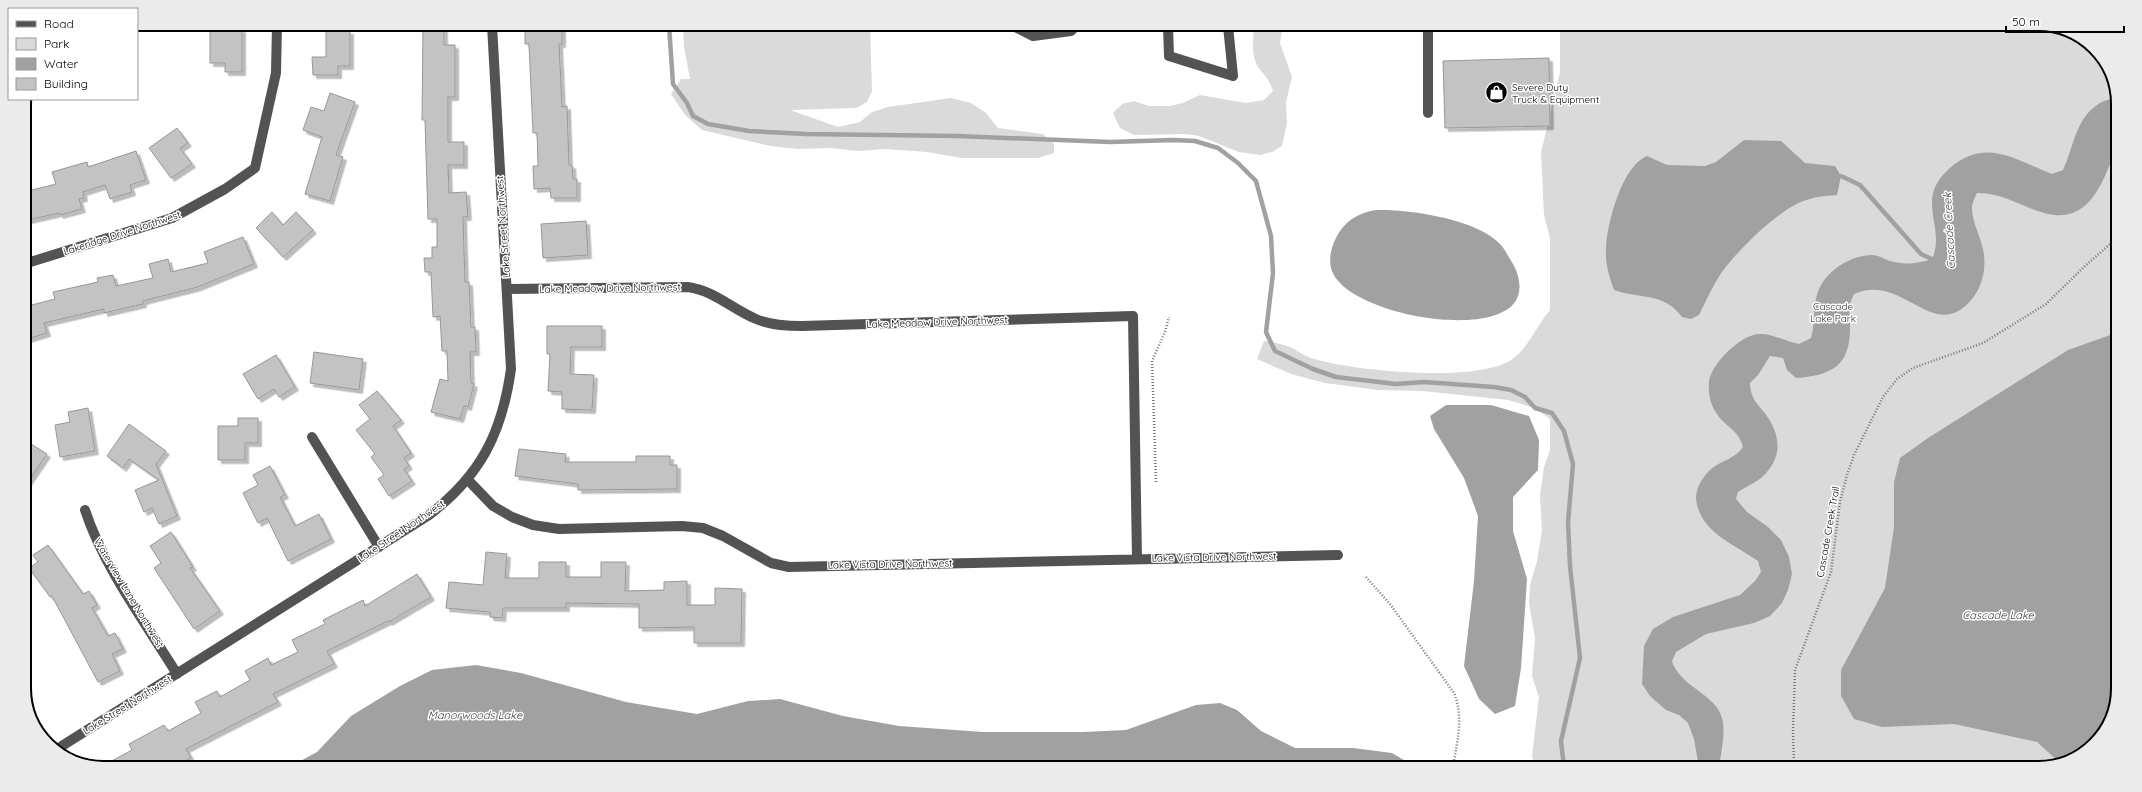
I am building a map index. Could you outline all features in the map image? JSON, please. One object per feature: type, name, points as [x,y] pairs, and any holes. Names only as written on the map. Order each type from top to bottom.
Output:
[{"type":"street","name":"Lakeridge Drive Northwest","points":[[31,262],[172,218],[225,189],[255,168],[276,73],[277,31]]},
{"type":"street","name":"Lake Street Northwest","points":[[60,747],[429,515],[468,480],[493,438],[503,412],[511,369],[511,345],[492,31]]},
{"type":"street","points":[[1023,31],[1033,36],[1072,31]]},
{"type":"street","points":[[1168,31],[1169,56],[1233,76],[1228,31]]},
{"type":"street","points":[[1428,31],[1428,113]]},
{"type":"street","name":"Lake Meadow Drive Northwest","points":[[507,290],[688,287],[714,294],[756,319],[779,324],[802,326],[1133,316],[1137,559]]},
{"type":"street","points":[[312,437],[379,547]]},
{"type":"street","name":"Lake Vista Drive Northwest","points":[[468,480],[493,506],[512,517],[534,525],[559,529],[682,526],[703,528],[723,536],[771,564],[789,567],[1338,555]]},
{"type":"street","name":"Waterview Lane Northwest","points":[[85,510],[91,529],[105,557],[177,674]]},
{"type":"path","name":"Cascade Creek Trail","points":[[1794,761],[1793,731],[1795,670],[1831,572],[1840,502],[1847,476],[1854,455],[1883,397],[1897,379],[1913,368],[1983,343],[2046,304],[2111,243]]},
{"type":"path","points":[[1156,482],[1152,361],[1165,332],[1169,317]]},
{"type":"path","points":[[1366,577],[1390,604],[1454,693],[1459,705],[1460,719],[1454,761]]},
{"type":"green space","points":[[683,31],[870,31],[872,91],[867,102],[856,108],[790,110],[838,127],[860,122],[872,112],[888,107],[951,98],[971,103],[986,113],[998,128],[1043,134],[1054,144],[1054,153],[1038,158],[962,158],[927,152],[885,149],[858,151],[831,148],[798,149],[771,146],[702,130],[685,115],[671,94],[681,79],[690,79],[684,47]]},
{"type":"green space","points":[[1254,31],[1282,31],[1280,43],[1292,77],[1286,102],[1287,123],[1282,146],[1272,152],[1260,155],[1239,152],[1199,136],[1186,134],[1134,135],[1120,128],[1113,113],[1122,104],[1134,101],[1149,106],[1170,106],[1183,103],[1200,95],[1246,103],[1264,100],[1273,91],[1254,58]]},
{"type":"green space","name":"Cascade Lake Park","points":[[1560,31],[2038,31],[2057,33],[2074,41],[2090,52],[2105,76],[2109,85],[2111,99],[2111,693],[2110,702],[2101,724],[2090,740],[2079,749],[2052,760],[2043,761],[1533,761],[1532,756],[1539,697],[1532,676],[1535,638],[1529,604],[1530,585],[1537,561],[1542,530],[1540,495],[1544,467],[1550,450],[1550,419],[1535,408],[1508,400],[1423,391],[1378,390],[1325,383],[1291,374],[1257,359],[1264,341],[1290,347],[1311,358],[1333,363],[1385,371],[1415,373],[1471,371],[1494,367],[1511,360],[1517,355],[1528,343],[1550,310],[1550,238],[1544,215],[1541,153],[1560,72]]},
{"type":"water","name":"Cascade Creek","points":[[2111,99],[2111,161],[2104,179],[2097,191],[2090,201],[2080,209],[2069,214],[2055,215],[2035,210],[1997,196],[1977,193],[1972,204],[1972,213],[1983,249],[1984,266],[1981,283],[1973,298],[1967,305],[1948,315],[1936,314],[1884,291],[1870,290],[1854,294],[1849,311],[1850,338],[1844,358],[1838,365],[1821,374],[1796,378],[1787,370],[1783,358],[1770,356],[1758,375],[1750,383],[1751,392],[1754,399],[1770,420],[1774,429],[1778,446],[1774,462],[1768,470],[1759,480],[1738,492],[1736,499],[1747,512],[1768,527],[1781,540],[1789,557],[1792,574],[1788,590],[1782,603],[1770,616],[1754,623],[1706,634],[1676,652],[1672,661],[1676,670],[1682,678],[1713,703],[1722,718],[1724,729],[1720,761],[1698,761],[1694,739],[1688,723],[1679,715],[1666,710],[1650,696],[1642,684],[1644,646],[1653,629],[1673,617],[1740,595],[1755,581],[1761,572],[1758,561],[1719,536],[1704,520],[1699,510],[1696,494],[1703,479],[1711,469],[1732,457],[1743,447],[1738,436],[1722,421],[1715,411],[1709,393],[1709,381],[1711,374],[1729,350],[1745,338],[1753,335],[1770,335],[1799,344],[1811,338],[1816,299],[1820,287],[1829,274],[1849,260],[1857,257],[1872,255],[1879,256],[1890,261],[1905,263],[1916,263],[1932,259],[1935,252],[1936,238],[1932,210],[1932,197],[1937,184],[1950,168],[1963,159],[1976,154],[1988,153],[2001,154],[2052,174],[2063,170],[2080,125],[2092,109],[2106,100]]},
{"type":"water","points":[[1744,140],[1781,141],[1805,163],[1835,166],[1841,176],[1837,195],[1823,196],[1801,202],[1780,214],[1769,223],[1737,253],[1722,272],[1699,315],[1691,319],[1682,317],[1675,309],[1659,300],[1614,290],[1606,259],[1607,237],[1609,224],[1618,196],[1630,171],[1638,162],[1647,156],[1667,165],[1705,166],[1716,162]]},
{"type":"water","points":[[1376,210],[1406,211],[1442,217],[1476,228],[1489,235],[1504,248],[1517,273],[1519,293],[1515,302],[1500,313],[1477,319],[1449,320],[1419,316],[1389,309],[1363,299],[1343,286],[1332,271],[1330,263],[1331,250],[1334,242],[1339,232],[1347,222],[1363,213]]},
{"type":"water","name":"Cascade Lake","points":[[2111,335],[2111,693],[2110,702],[2101,724],[2090,740],[2079,749],[2056,759],[2037,742],[1954,724],[1882,727],[1854,719],[1841,696],[1841,670],[1885,588],[1894,527],[1894,482],[1900,458],[1928,438],[2068,350]]},
{"type":"water","points":[[1446,405],[1491,405],[1529,416],[1539,440],[1538,470],[1513,497],[1513,531],[1527,579],[1521,668],[1515,706],[1495,714],[1479,699],[1464,666],[1474,581],[1478,516],[1464,478],[1434,429],[1430,416]]},
{"type":"water","name":"Manorwoods Lake","points":[[476,665],[521,673],[626,702],[697,714],[748,701],[780,699],[843,716],[899,726],[983,732],[1083,732],[1126,730],[1196,705],[1220,703],[1237,710],[1261,731],[1295,748],[1353,748],[1392,753],[1406,761],[300,761],[317,752],[351,716],[400,686],[432,670]]},
{"type":"building","points":[[210,31],[242,31],[242,72],[225,72],[225,63],[210,63]]},
{"type":"building","points":[[326,31],[350,31],[350,66],[338,66],[338,75],[313,75],[312,57],[326,57]]},
{"type":"building","points":[[423,31],[444,31],[444,45],[455,45],[455,97],[448,97],[448,142],[464,142],[464,165],[448,165],[449,193],[466,192],[468,217],[463,217],[465,282],[469,282],[471,327],[475,327],[476,352],[470,352],[471,383],[474,384],[468,407],[464,406],[460,419],[431,412],[440,379],[448,381],[447,351],[442,351],[440,316],[433,317],[431,272],[425,272],[424,258],[432,258],[432,247],[437,247],[437,219],[428,219],[425,120],[422,120]]},
{"type":"building","points":[[525,31],[562,31],[562,44],[559,44],[562,107],[567,106],[569,165],[572,165],[573,179],[577,179],[577,198],[551,198],[550,188],[534,189],[533,166],[538,166],[537,133],[533,133],[529,44],[525,44]]},
{"type":"building","name":"Severe Duty Truck & Equipment","points":[[1549,58],[1550,126],[1445,128],[1443,61]]},
{"type":"building","points":[[330,93],[355,102],[336,155],[343,157],[330,201],[305,194],[322,137],[303,130],[311,107],[324,111]]},
{"type":"building","points":[[177,128],[188,143],[180,148],[192,164],[171,178],[149,148]]},
{"type":"building","points":[[136,151],[146,180],[130,185],[132,192],[110,199],[105,185],[83,192],[84,198],[79,199],[82,209],[60,215],[59,213],[31,219],[31,190],[56,184],[52,172],[87,162],[88,167]]},
{"type":"building","points":[[272,212],[283,225],[296,212],[313,230],[283,257],[256,228]]},
{"type":"building","points":[[586,221],[588,255],[543,258],[541,224]]},
{"type":"building","points":[[243,237],[254,264],[198,287],[143,301],[143,304],[104,313],[104,309],[44,323],[47,333],[31,338],[31,305],[55,299],[53,292],[98,282],[97,278],[113,275],[116,286],[153,278],[149,264],[168,259],[171,272],[208,263],[204,252]]},
{"type":"building","points":[[547,326],[602,326],[602,347],[571,347],[570,374],[594,375],[592,410],[562,409],[562,392],[548,391],[550,354],[547,354]]},
{"type":"building","points":[[314,352],[363,359],[359,390],[310,383]]},
{"type":"building","points":[[276,355],[295,387],[279,397],[274,389],[258,399],[243,374]]},
{"type":"building","points":[[377,391],[401,420],[393,426],[411,453],[404,458],[409,466],[404,469],[412,481],[389,496],[378,479],[384,475],[371,457],[375,454],[356,430],[370,419],[359,405]]},
{"type":"building","points":[[88,408],[95,451],[60,457],[55,425],[70,422],[68,412]]},
{"type":"building","points":[[238,418],[258,418],[258,443],[245,443],[245,460],[218,460],[218,426],[238,426]]},
{"type":"building","points":[[129,424],[166,451],[156,464],[177,516],[159,524],[152,508],[144,512],[135,490],[159,480],[129,459],[123,468],[107,456]]},
{"type":"building","points":[[31,444],[47,454],[31,478]]},
{"type":"building","points":[[519,449],[566,454],[565,462],[636,462],[636,456],[670,456],[670,465],[677,465],[677,489],[578,490],[578,484],[515,476]]},
{"type":"building","points":[[270,466],[285,495],[280,497],[295,526],[319,514],[331,539],[288,561],[267,518],[258,523],[243,493],[258,485],[253,475]]},
{"type":"building","points":[[171,532],[193,567],[190,568],[220,611],[194,629],[154,568],[161,563],[150,546]]},
{"type":"building","points":[[48,545],[83,594],[89,591],[97,605],[92,608],[108,636],[115,633],[123,649],[112,654],[120,671],[98,682],[52,596],[50,597],[31,571],[31,567],[38,562],[33,555]]},
{"type":"building","points":[[486,552],[507,554],[505,578],[539,578],[539,562],[566,562],[566,577],[601,577],[601,562],[626,562],[625,591],[664,590],[664,582],[687,581],[687,605],[715,605],[715,588],[742,589],[741,643],[694,643],[694,627],[639,628],[639,604],[566,603],[566,608],[503,608],[502,618],[490,617],[490,612],[446,608],[449,582],[483,585]]},
{"type":"building","points":[[417,574],[431,597],[389,622],[388,621],[327,651],[334,664],[273,694],[278,702],[186,749],[191,758],[185,761],[112,761],[132,750],[129,744],[164,725],[168,731],[201,713],[195,702],[217,691],[220,697],[250,680],[245,671],[268,658],[271,665],[298,652],[292,640],[325,624],[323,620],[363,600],[365,606]]},
{"type":"waterway","points":[[669,31],[673,84],[687,103],[693,116],[708,124],[749,131],[806,134],[957,136],[1110,142],[1174,140],[1195,141],[1218,148],[1238,163],[1256,181],[1271,236],[1273,273],[1266,332],[1275,351],[1313,369],[1336,377],[1396,384],[1424,382],[1494,387],[1511,390],[1525,397],[1535,408],[1552,413],[1564,431],[1573,464],[1568,522],[1570,566],[1580,658],[1561,741],[1563,761]]},
{"type":"waterway","points":[[1841,176],[1860,185],[1921,254],[1936,261]]},
{"type":"place","name":"Severe Duty Truck & Equipment","points":[[1497,93]]}]
